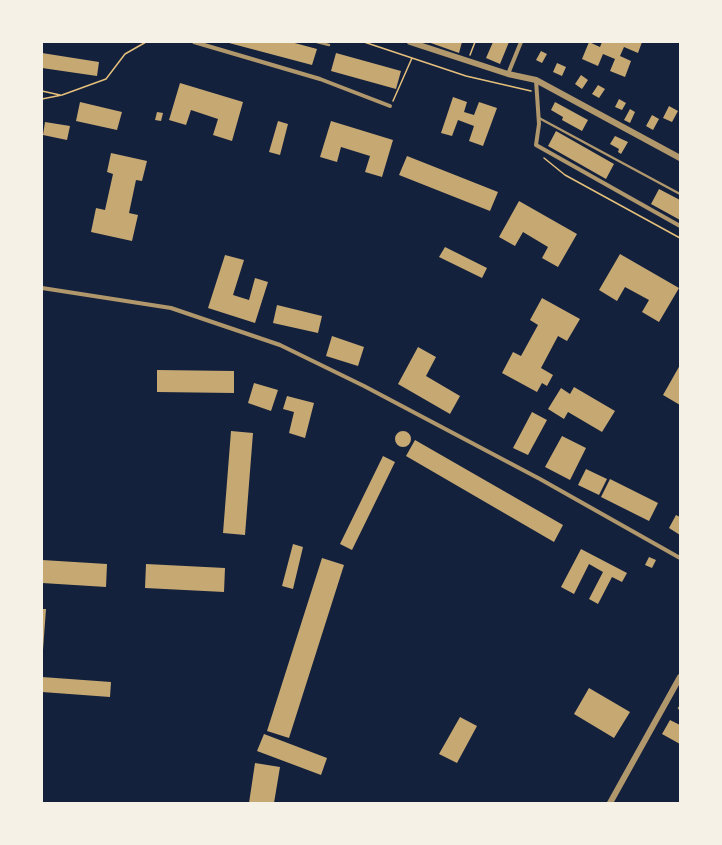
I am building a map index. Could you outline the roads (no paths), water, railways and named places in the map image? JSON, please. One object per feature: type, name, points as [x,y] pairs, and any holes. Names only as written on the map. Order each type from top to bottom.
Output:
[{"type":"street","points":[[194,42],[320,79],[390,106]]},
{"type":"street","points":[[410,42],[508,74],[536,80],[680,158]]},
{"type":"street","points":[[508,74],[521,42]]},
{"type":"street","points":[[536,80],[539,118],[536,145],[680,226]]},
{"type":"street","points":[[42,288],[171,308],[280,345],[364,386],[533,475],[658,544],[680,558]]},
{"type":"street","points":[[610,803],[680,677]]},
{"type":"lane","points":[[317,42],[329,45]]},
{"type":"lane","points":[[539,118],[680,194]]}]
